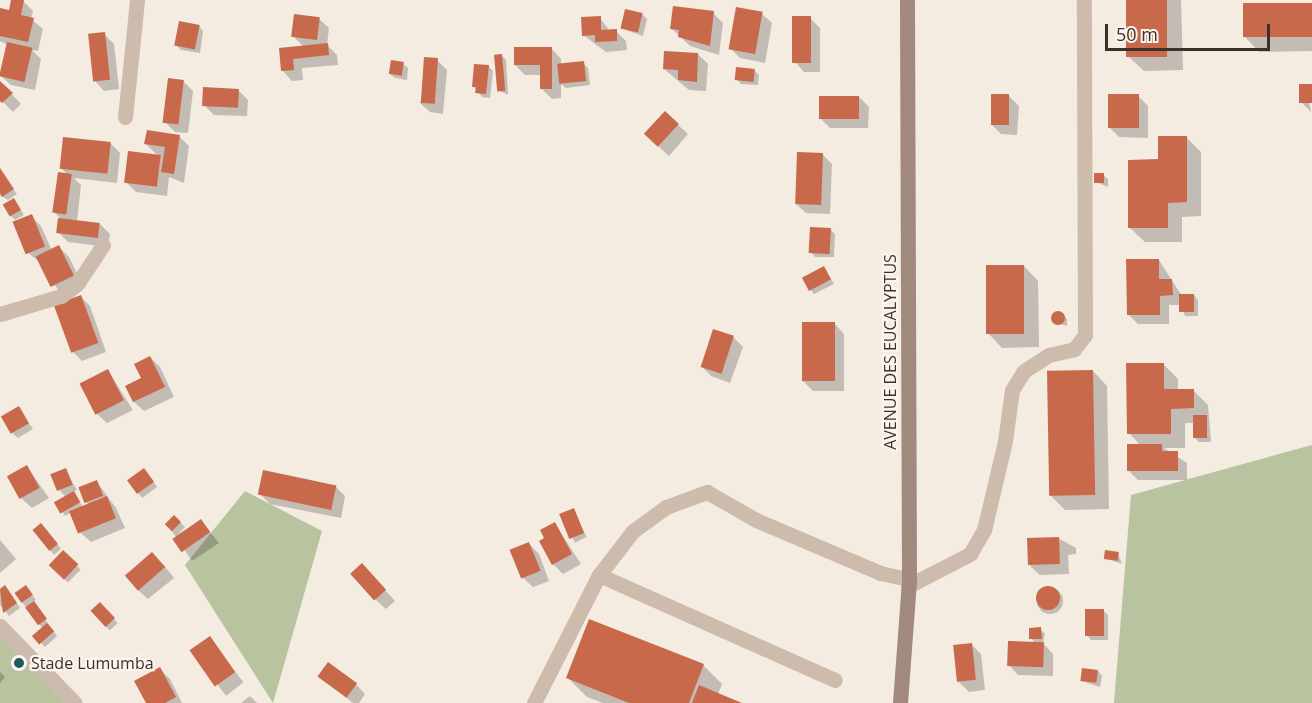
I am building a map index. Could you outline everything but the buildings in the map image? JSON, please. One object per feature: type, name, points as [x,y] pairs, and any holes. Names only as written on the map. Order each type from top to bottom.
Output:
[{"type":"street","points":[[125,117],[136,0]]},
{"type":"street","name":"AVENUE DES EUCALYPTUS","points":[[900,703],[908,582],[907,0]]},
{"type":"street","points":[[534,703],[599,575],[633,531],[666,507],[707,492],[756,520],[880,573],[908,582],[970,554],[984,530],[1005,441],[1012,390],[1024,371],[1049,356],[1074,349],[1085,335],[1084,0]]},
{"type":"street","points":[[0,314],[61,296],[77,284],[103,245]]},
{"type":"street","points":[[599,575],[835,680]]},
{"type":"street","points":[[0,626],[75,703]]},
{"type":"green space","points":[[1312,445],[1312,703],[1114,703],[1131,495]]},
{"type":"green space","points":[[245,491],[322,531],[273,703],[185,565]]},
{"type":"green space","name":"Stade Lumumba","points":[[0,624],[78,703],[0,703]]},
{"type":"place","name":"Stade Lumumba","points":[[19,663]]}]
